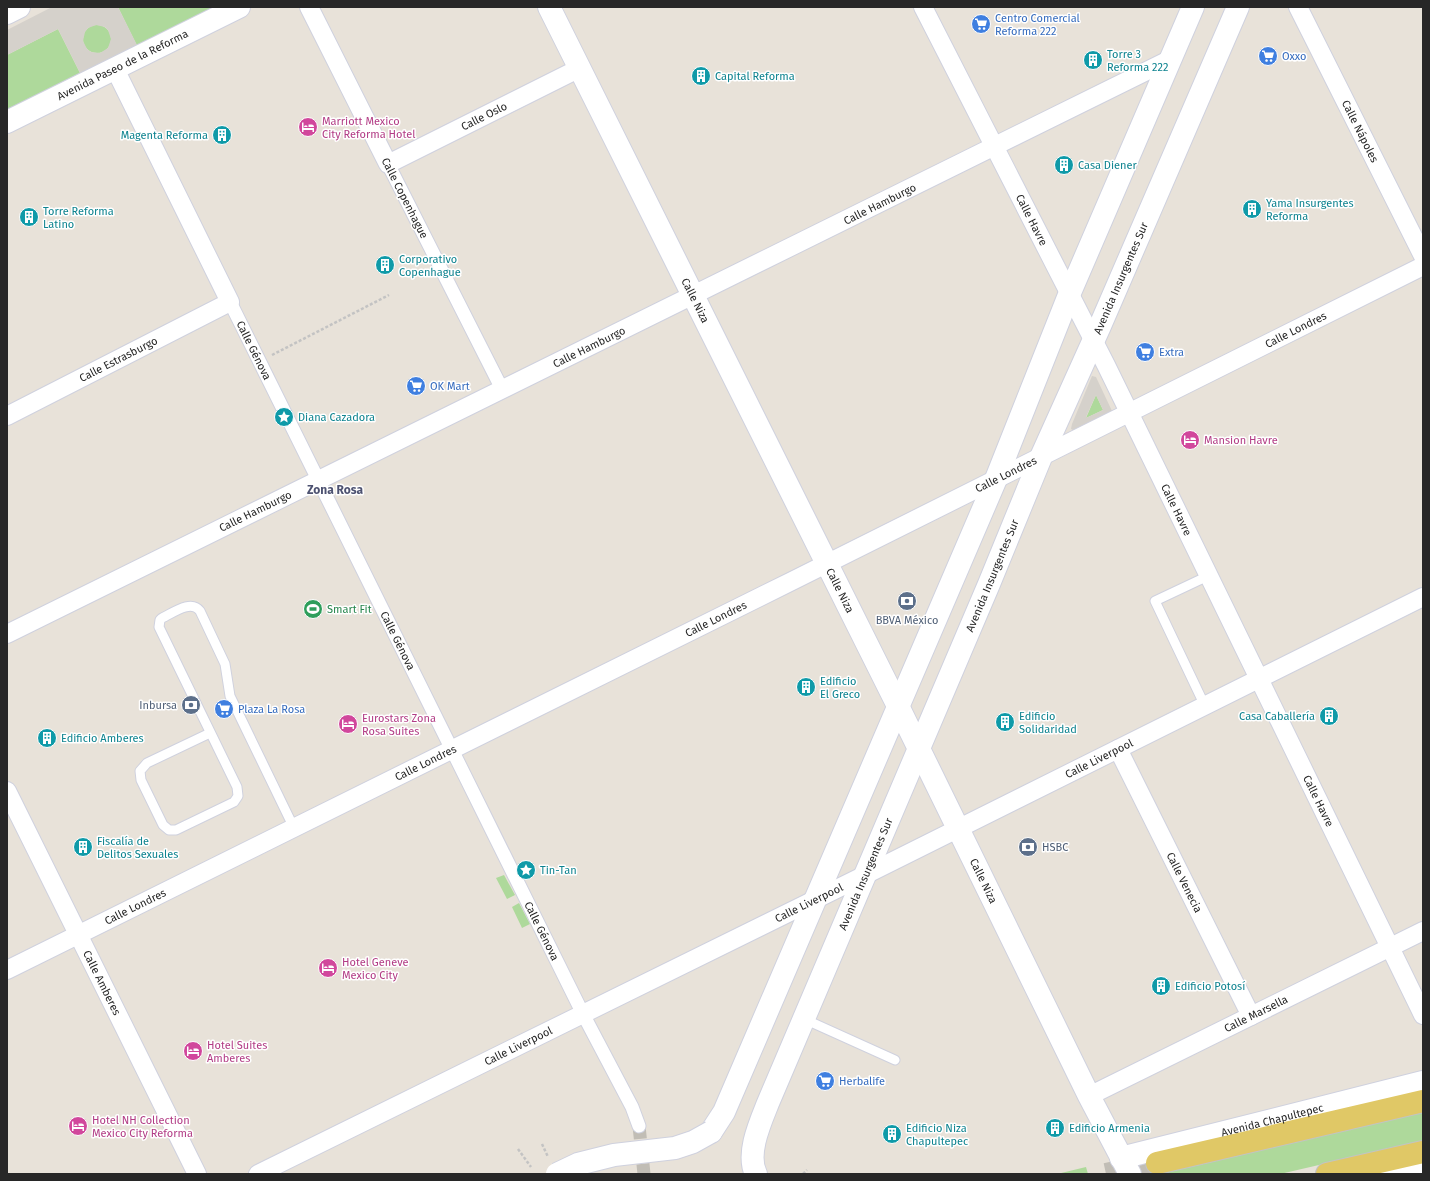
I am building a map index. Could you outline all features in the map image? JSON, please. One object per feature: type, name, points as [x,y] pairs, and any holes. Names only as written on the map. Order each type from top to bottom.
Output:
[{"type":"main road","points":[[7,13],[19,7]]},
{"type":"main road","name":"Avenida Paseo de la Reforma","points":[[7,122],[239,7]]},
{"type":"main road","name":"Calle Niza","points":[[549,7],[919,748],[1089,1096],[1126,1166]]},
{"type":"main road","points":[[557,1174],[578,1164],[614,1155],[675,1148],[693,1142],[711,1132],[724,1112],[996,479],[1069,295],[1193,7]]},
{"type":"main road","name":"Avenida Insurgentes Sur","points":[[756,1174],[754,1170],[753,1147],[759,1126],[989,584],[1041,457],[1238,7]]},
{"type":"main road","name":"Avenida Chapultepec","points":[[1126,1166],[1423,1082]]},
{"type":"main road","name":"Avenida Chapultepec","points":[[1157,1163],[1423,1101]]},
{"type":"main road","points":[[1327,1174],[1423,1152]]},
{"type":"main road","points":[[1383,1174],[1423,1165]]},
{"type":"street","name":"Calle Copenhague","points":[[309,7],[502,389]]},
{"type":"street","name":"Calle Havre","points":[[923,7],[1129,413],[1423,1015]]},
{"type":"street","name":"Calle Nápoles","points":[[1298,7],[1423,256]]},
{"type":"street","name":"Calle Hamburgo","points":[[7,634],[1171,59]]},
{"type":"street","name":"Calle Oslo","points":[[388,164],[580,68]]},
{"type":"street","name":"Calle Génova","points":[[115,69],[317,480],[583,1014],[632,1107],[639,1126]]},
{"type":"street","name":"Calle Londres","points":[[7,970],[1423,266]]},
{"type":"street","name":"Calle Estrasburgo","points":[[7,416],[230,302]]},
{"type":"street","name":"Calle Liverpool","points":[[258,1174],[817,898],[865,876],[1423,597]]},
{"type":"street","name":"Calle Venecia","points":[[1118,749],[1251,1016]]},
{"type":"street","name":"Calle Amberes","points":[[7,791],[197,1174]]},
{"type":"street","name":"Calle Marsella","points":[[1089,1096],[1423,930]]},
{"type":"lane","points":[[1205,706],[1155,601],[1208,576]]},
{"type":"lane","points":[[210,733],[147,764],[140,771],[142,780],[163,825],[169,830],[176,830],[207,816],[234,802],[238,796],[237,787],[159,627],[160,620],[162,618],[185,606],[197,608],[200,611],[225,664],[230,696],[294,828]]},
{"type":"lane","points":[[804,1019],[895,1060]]},
{"type":"path","points":[[259,362],[389,295]]},
{"type":"path","points":[[542,1144],[547,1155]]},
{"type":"path","points":[[518,1149],[531,1168]]},
{"type":"path","points":[[803,1174],[807,1170]]},
{"type":"green space","points":[[118,7],[214,7],[137,46]]},
{"type":"green space","points":[[97,25],[107,29],[111,39],[107,49],[97,53],[87,49],[83,39],[87,29]]},
{"type":"green space","points":[[58,29],[80,73],[7,110],[7,55]]},
{"type":"green space","points":[[1096,395],[1103,410],[1086,418]]},
{"type":"green space","points":[[504,875],[515,895],[507,899],[496,878]]},
{"type":"green space","points":[[519,903],[530,924],[522,928],[512,907]]},
{"type":"green space","points":[[1423,1112],[1423,1141],[1280,1174],[1165,1173]]},
{"type":"green space","points":[[1086,1167],[1088,1174],[1057,1174]]},
{"type":"shaded area","points":[[52,7],[118,7],[137,45],[7,110],[80,73],[58,29],[7,55],[7,30]],"holes":[[[96,25],[105,27],[108,30],[111,39],[108,48],[100,53],[91,52],[87,49],[83,41],[85,32],[88,28]]]},
{"type":"shaded area","points":[[1092,376],[1096,377],[1112,411],[1073,430],[1071,429]],"holes":[[[1096,395],[1103,410],[1086,418]]]},
{"type":"tunnel","points":[[639,1126],[644,1174]]},
{"type":"tunnel","points":[[1106,1174],[1157,1163]]},
{"type":"place","name":"Centro Comercial Reforma 222","points":[[981,24]]},
{"type":"place","name":"Oxxo","points":[[1268,56]]},
{"type":"place","name":"Torre 3 Reforma 222","points":[[1093,60]]},
{"type":"place","name":"Capital Reforma","points":[[701,76]]},
{"type":"place","name":"Marriott Mexico City Reforma Hotel","points":[[308,127]]},
{"type":"place","name":"Magenta Reforma","points":[[222,135]]},
{"type":"place","name":"Casa Diener","points":[[1064,165]]},
{"type":"place","name":"Yama Insurgentes Reforma","points":[[1252,209]]},
{"type":"place","name":"Torre Reforma Latino","points":[[29,217]]},
{"type":"place","name":"Corporativo Copenhague","points":[[385,265]]},
{"type":"place","name":"Extra","points":[[1145,352]]},
{"type":"place","name":"OK Mart","points":[[416,386]]},
{"type":"place","name":"Diana Cazadora","points":[[284,417]]},
{"type":"place","name":"Mansion Havre","points":[[1190,440]]},
{"type":"place","name":"BBVA México","points":[[907,601]]},
{"type":"place","name":"Smart Fit","points":[[313,609]]},
{"type":"place","name":"Edificio El Greco","points":[[806,687]]},
{"type":"place","name":"Inbursa","points":[[191,705]]},
{"type":"place","name":"Plaza La Rosa","points":[[224,709]]},
{"type":"place","name":"Casa Caballería","points":[[1329,716]]},
{"type":"place","name":"Edificio Solidaridad","points":[[1005,722]]},
{"type":"place","name":"Eurostars Zona Rosa Suites","points":[[348,724]]},
{"type":"place","name":"Edificio Amberes","points":[[47,738]]},
{"type":"place","name":"Fiscalía de Delitos Sexuales","points":[[83,847]]},
{"type":"place","name":"HSBC","points":[[1028,847]]},
{"type":"place","name":"Tin-Tan","points":[[526,870]]},
{"type":"place","name":"Hotel Geneve Mexico City","points":[[328,968]]},
{"type":"place","name":"Edificio Potosí","points":[[1161,986]]},
{"type":"place","name":"Hotel Suites Amberes","points":[[193,1051]]},
{"type":"place","name":"Herbalife","points":[[825,1081]]},
{"type":"place","name":"Hotel NH Collection Mexico City Reforma","points":[[78,1126]]},
{"type":"place","name":"Edificio Armenia","points":[[1055,1128]]},
{"type":"place","name":"Edificio Niza Chapultepec","points":[[892,1134]]},
{"type":"district","name":"Zona Rosa","points":[[335,490]]}]
